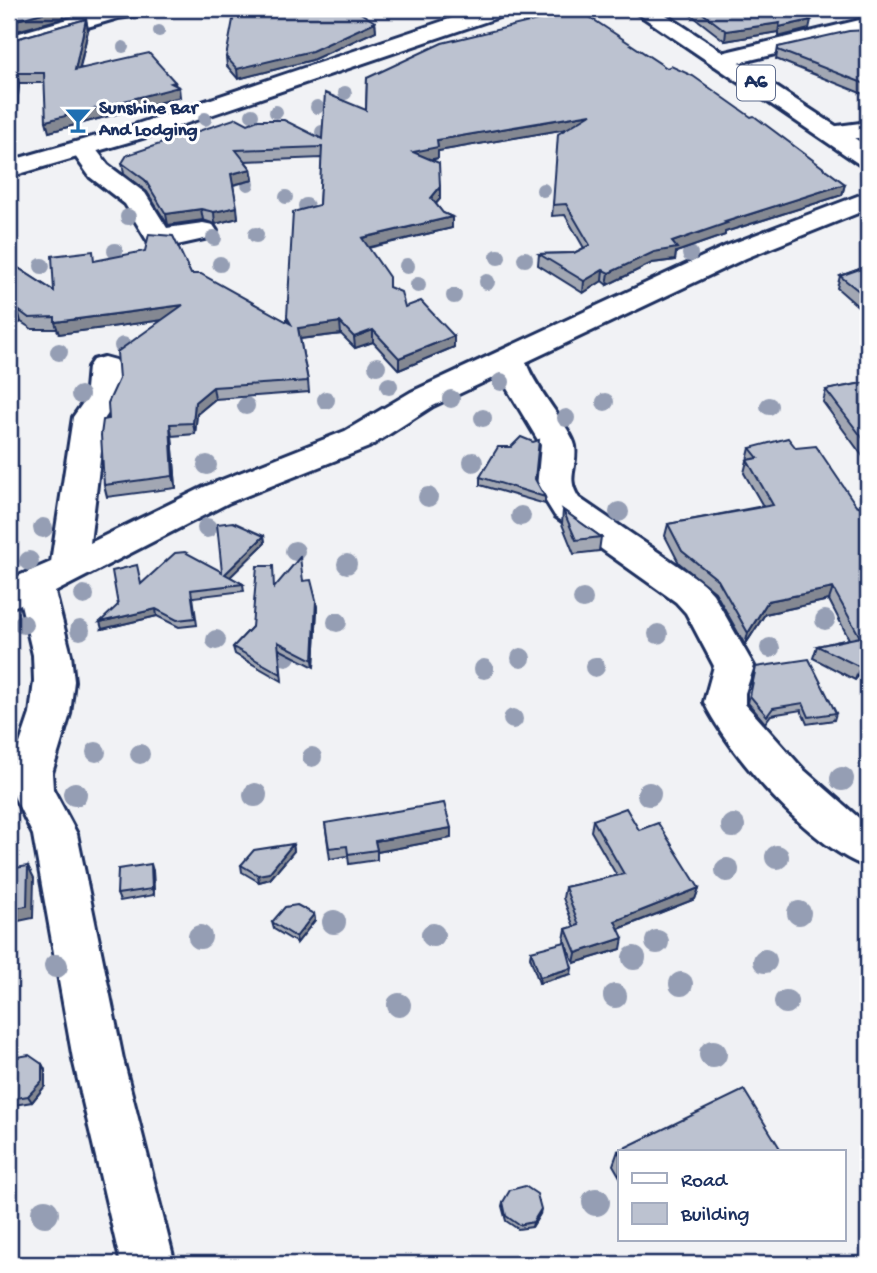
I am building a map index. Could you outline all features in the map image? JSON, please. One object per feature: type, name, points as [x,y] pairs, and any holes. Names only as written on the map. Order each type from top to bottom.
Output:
[{"type":"street","points":[[9,43],[117,12],[140,9]]},
{"type":"street","points":[[9,169],[83,149],[500,9]]},
{"type":"street","name":"A6","points":[[642,9],[868,158]]},
{"type":"street","points":[[721,60],[868,25]]},
{"type":"street","points":[[831,133],[868,130]]},
{"type":"street","points":[[83,149],[99,171],[135,199],[158,236],[177,237],[203,231]]},
{"type":"street","points":[[37,583],[257,477],[358,439],[422,399],[736,252],[868,200]]},
{"type":"street","points":[[509,357],[516,380],[558,445],[554,487],[558,496],[567,507],[669,576],[700,604],[734,666],[724,693],[726,709],[755,747],[842,833],[868,848]]},
{"type":"street","points":[[104,368],[101,401],[89,417],[37,583],[52,655],[54,681],[50,714],[31,773],[32,790],[57,844],[98,1059],[148,1264]]},
{"type":"building","points":[[9,9],[57,9],[9,22]]},
{"type":"building","points":[[235,9],[354,9],[375,22],[312,51],[237,69],[226,57]]},
{"type":"building","points":[[697,9],[794,9],[811,20],[779,27],[780,23],[726,31]]},
{"type":"building","points":[[579,10],[667,68],[671,66],[693,76],[751,117],[754,116],[845,184],[725,222],[727,223],[672,242],[677,248],[654,252],[609,273],[603,270],[584,281],[539,254],[574,253],[590,245],[566,204],[553,205],[558,134],[591,114],[437,140],[438,147],[413,152],[439,163],[440,187],[431,198],[443,213],[452,217],[362,238],[389,277],[389,287],[401,292],[405,307],[421,301],[454,336],[399,358],[373,330],[354,337],[340,322],[298,328],[308,381],[213,387],[195,402],[193,423],[170,424],[173,476],[104,485],[101,435],[103,420],[109,419],[108,403],[119,379],[117,352],[183,305],[55,322],[55,317],[29,318],[18,310],[9,315],[9,262],[54,291],[52,256],[93,251],[94,261],[145,251],[149,234],[173,236],[191,274],[201,274],[291,324],[287,317],[293,212],[319,205],[322,147],[236,150],[251,169],[231,174],[237,207],[214,212],[201,209],[166,214],[145,180],[122,163],[127,155],[237,118],[248,124],[258,120],[284,120],[322,139],[325,93],[366,110],[367,78],[442,43]]},
{"type":"building","points":[[86,19],[75,70],[149,53],[175,82],[171,83],[179,87],[46,121],[44,73],[17,73],[11,137],[9,41]]},
{"type":"building","points":[[868,30],[868,85],[778,50],[778,47],[849,31]]},
{"type":"building","points":[[868,266],[868,294],[864,295],[840,276]]},
{"type":"building","points":[[868,382],[868,445],[826,390]]},
{"type":"building","points":[[521,437],[533,442],[539,440],[535,479],[545,497],[480,477],[498,447],[511,447]]},
{"type":"building","points":[[788,438],[796,448],[816,446],[856,505],[868,510],[868,657],[860,667],[817,646],[860,637],[833,588],[768,601],[748,633],[718,580],[682,551],[668,524],[773,505],[747,460],[758,458],[750,448]]},
{"type":"building","points":[[563,510],[601,537],[576,540]]},
{"type":"building","points":[[233,522],[264,536],[225,574],[243,584],[191,590],[195,618],[177,620],[156,609],[100,622],[118,605],[112,571],[137,565],[141,584],[175,553],[185,552],[222,572],[217,524]]},
{"type":"building","points":[[300,557],[303,581],[311,580],[316,600],[313,660],[278,642],[281,674],[233,647],[252,627],[257,566],[273,566],[274,588]]},
{"type":"building","points":[[809,659],[836,713],[809,717],[803,703],[773,708],[767,716],[750,696],[756,667]]},
{"type":"building","points":[[444,803],[451,828],[375,841],[377,850],[348,854],[347,846],[329,848],[325,823]]},
{"type":"building","points":[[626,808],[639,830],[658,823],[699,888],[615,921],[623,938],[576,953],[566,929],[579,925],[565,887],[624,874],[593,820]]},
{"type":"building","points":[[293,844],[269,873],[258,875],[241,865],[254,850]]},
{"type":"building","points":[[151,864],[152,889],[117,894],[118,869]]},
{"type":"building","points":[[28,866],[27,906],[9,909],[9,869]]},
{"type":"building","points":[[297,905],[314,914],[296,937],[272,922],[285,907]]},
{"type":"building","points":[[565,942],[572,968],[540,977],[531,951]]},
{"type":"building","points":[[29,1055],[42,1064],[42,1081],[28,1096],[9,1099],[9,1061],[11,1058]]},
{"type":"building","points":[[744,1090],[781,1150],[620,1150]]},
{"type":"building","points":[[525,1186],[537,1194],[541,1209],[533,1222],[519,1225],[506,1216],[503,1202],[510,1190]]},
{"type":"place","name":"Sunshine Bar And Lodging","points":[[78,120]]}]
